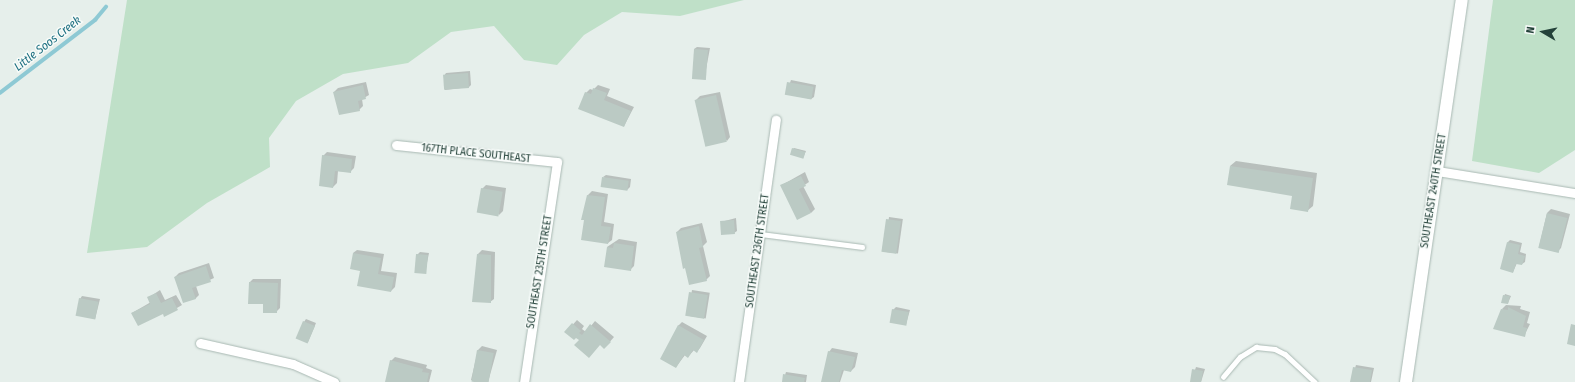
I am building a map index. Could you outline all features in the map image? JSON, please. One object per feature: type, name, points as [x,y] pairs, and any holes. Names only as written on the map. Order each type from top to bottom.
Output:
[{"type":"main road","name":"SOUTHEAST 240TH STREET","points":[[1406,382],[1462,0]]},
{"type":"street","name":"SOUTHEAST 236TH STREET","points":[[739,382],[776,120]]},
{"type":"street","name":"167TH PLACE SOUTHEAST","points":[[396,145],[557,162]]},
{"type":"street","name":"SOUTHEAST 235TH STREET","points":[[524,382],[557,162]]},
{"type":"street","points":[[1437,171],[1575,193]]},
{"type":"street","points":[[200,343],[293,364],[334,382]]},
{"type":"lane","points":[[761,234],[862,247]]},
{"type":"lane","points":[[1222,377],[1240,357],[1256,347],[1275,349],[1286,354],[1315,382]]},
{"type":"green space","points":[[127,0],[744,0],[680,16],[622,12],[584,35],[557,65],[524,60],[494,26],[451,32],[408,63],[343,74],[296,101],[269,138],[270,167],[207,203],[147,247],[87,253]]},
{"type":"green space","points":[[1493,0],[1575,0],[1575,150],[1539,173],[1472,161]]},
{"type":"building","points":[[694,49],[708,50],[706,80],[692,79]]},
{"type":"building","points":[[468,73],[469,88],[444,90],[443,75]]},
{"type":"building","points":[[787,82],[814,87],[811,99],[785,95]]},
{"type":"building","points":[[363,85],[366,99],[358,101],[360,111],[339,115],[333,92]]},
{"type":"building","points":[[593,88],[607,93],[604,100],[631,111],[624,127],[578,109],[585,92],[591,94]]},
{"type":"building","points":[[716,95],[727,142],[705,147],[695,100]]},
{"type":"building","points":[[792,148],[805,152],[803,159],[790,155]]},
{"type":"building","points":[[322,155],[352,159],[351,173],[335,171],[333,188],[319,186]]},
{"type":"building","points":[[1230,166],[1313,178],[1308,212],[1290,209],[1292,196],[1227,185]]},
{"type":"building","points":[[801,176],[806,186],[799,189],[811,213],[797,220],[780,185]]},
{"type":"building","points":[[602,177],[629,181],[627,191],[601,187]]},
{"type":"building","points":[[481,188],[503,192],[498,216],[477,213]]},
{"type":"building","points":[[587,195],[605,197],[601,226],[611,227],[608,244],[581,240],[584,220],[581,220]]},
{"type":"building","points":[[1547,213],[1567,218],[1559,253],[1538,248]]},
{"type":"building","points":[[886,219],[901,221],[896,254],[881,252]]},
{"type":"building","points":[[734,220],[735,234],[721,235],[720,221]]},
{"type":"building","points":[[699,226],[703,247],[699,248],[707,281],[689,285],[685,268],[683,269],[676,232]]},
{"type":"building","points":[[1507,242],[1520,245],[1518,254],[1525,256],[1522,265],[1516,264],[1513,273],[1500,269]]},
{"type":"building","points":[[614,243],[634,246],[631,271],[604,267],[607,247],[613,248]]},
{"type":"building","points":[[353,253],[381,258],[378,274],[394,277],[391,292],[357,286],[360,271],[350,269]]},
{"type":"building","points":[[416,254],[428,255],[426,274],[414,273]]},
{"type":"building","points":[[477,254],[491,255],[491,303],[472,302]]},
{"type":"building","points":[[206,266],[211,282],[192,288],[196,299],[183,303],[174,277]]},
{"type":"building","points":[[249,282],[278,283],[277,313],[263,313],[263,304],[248,304]]},
{"type":"building","points":[[689,292],[708,295],[704,319],[685,316]]},
{"type":"building","points":[[156,293],[161,303],[172,298],[178,310],[164,317],[163,314],[138,326],[131,313],[150,304],[147,297]]},
{"type":"building","points":[[1503,295],[1510,296],[1508,304],[1501,303]]},
{"type":"building","points":[[79,298],[99,302],[95,319],[76,316]]},
{"type":"building","points":[[1508,307],[1526,316],[1523,327],[1527,328],[1525,337],[1493,329],[1501,309],[1508,310]]},
{"type":"building","points":[[892,309],[909,312],[906,326],[890,323]]},
{"type":"building","points":[[303,321],[315,326],[308,344],[296,338]]},
{"type":"building","points":[[572,323],[581,331],[579,333],[582,335],[590,324],[611,342],[604,349],[600,345],[589,358],[574,345],[579,340],[576,338],[574,340],[564,332]]},
{"type":"building","points":[[1571,324],[1575,325],[1575,346],[1567,344]]},
{"type":"building","points":[[678,325],[704,340],[697,353],[693,350],[688,358],[684,355],[676,368],[660,359]]},
{"type":"building","points":[[477,350],[494,353],[489,382],[471,382]]},
{"type":"building","points":[[828,351],[855,357],[851,372],[842,370],[839,382],[821,382]]},
{"type":"building","points":[[390,360],[423,369],[422,372],[429,373],[427,382],[385,382]]},
{"type":"building","points":[[1353,367],[1372,370],[1370,382],[1350,382]]},
{"type":"building","points":[[1192,369],[1203,371],[1201,382],[1190,382]]},
{"type":"building","points":[[783,374],[805,378],[804,382],[782,382]]},
{"type":"waterway","name":"Little Soos Creek","points":[[0,93],[95,20],[106,7]]}]
